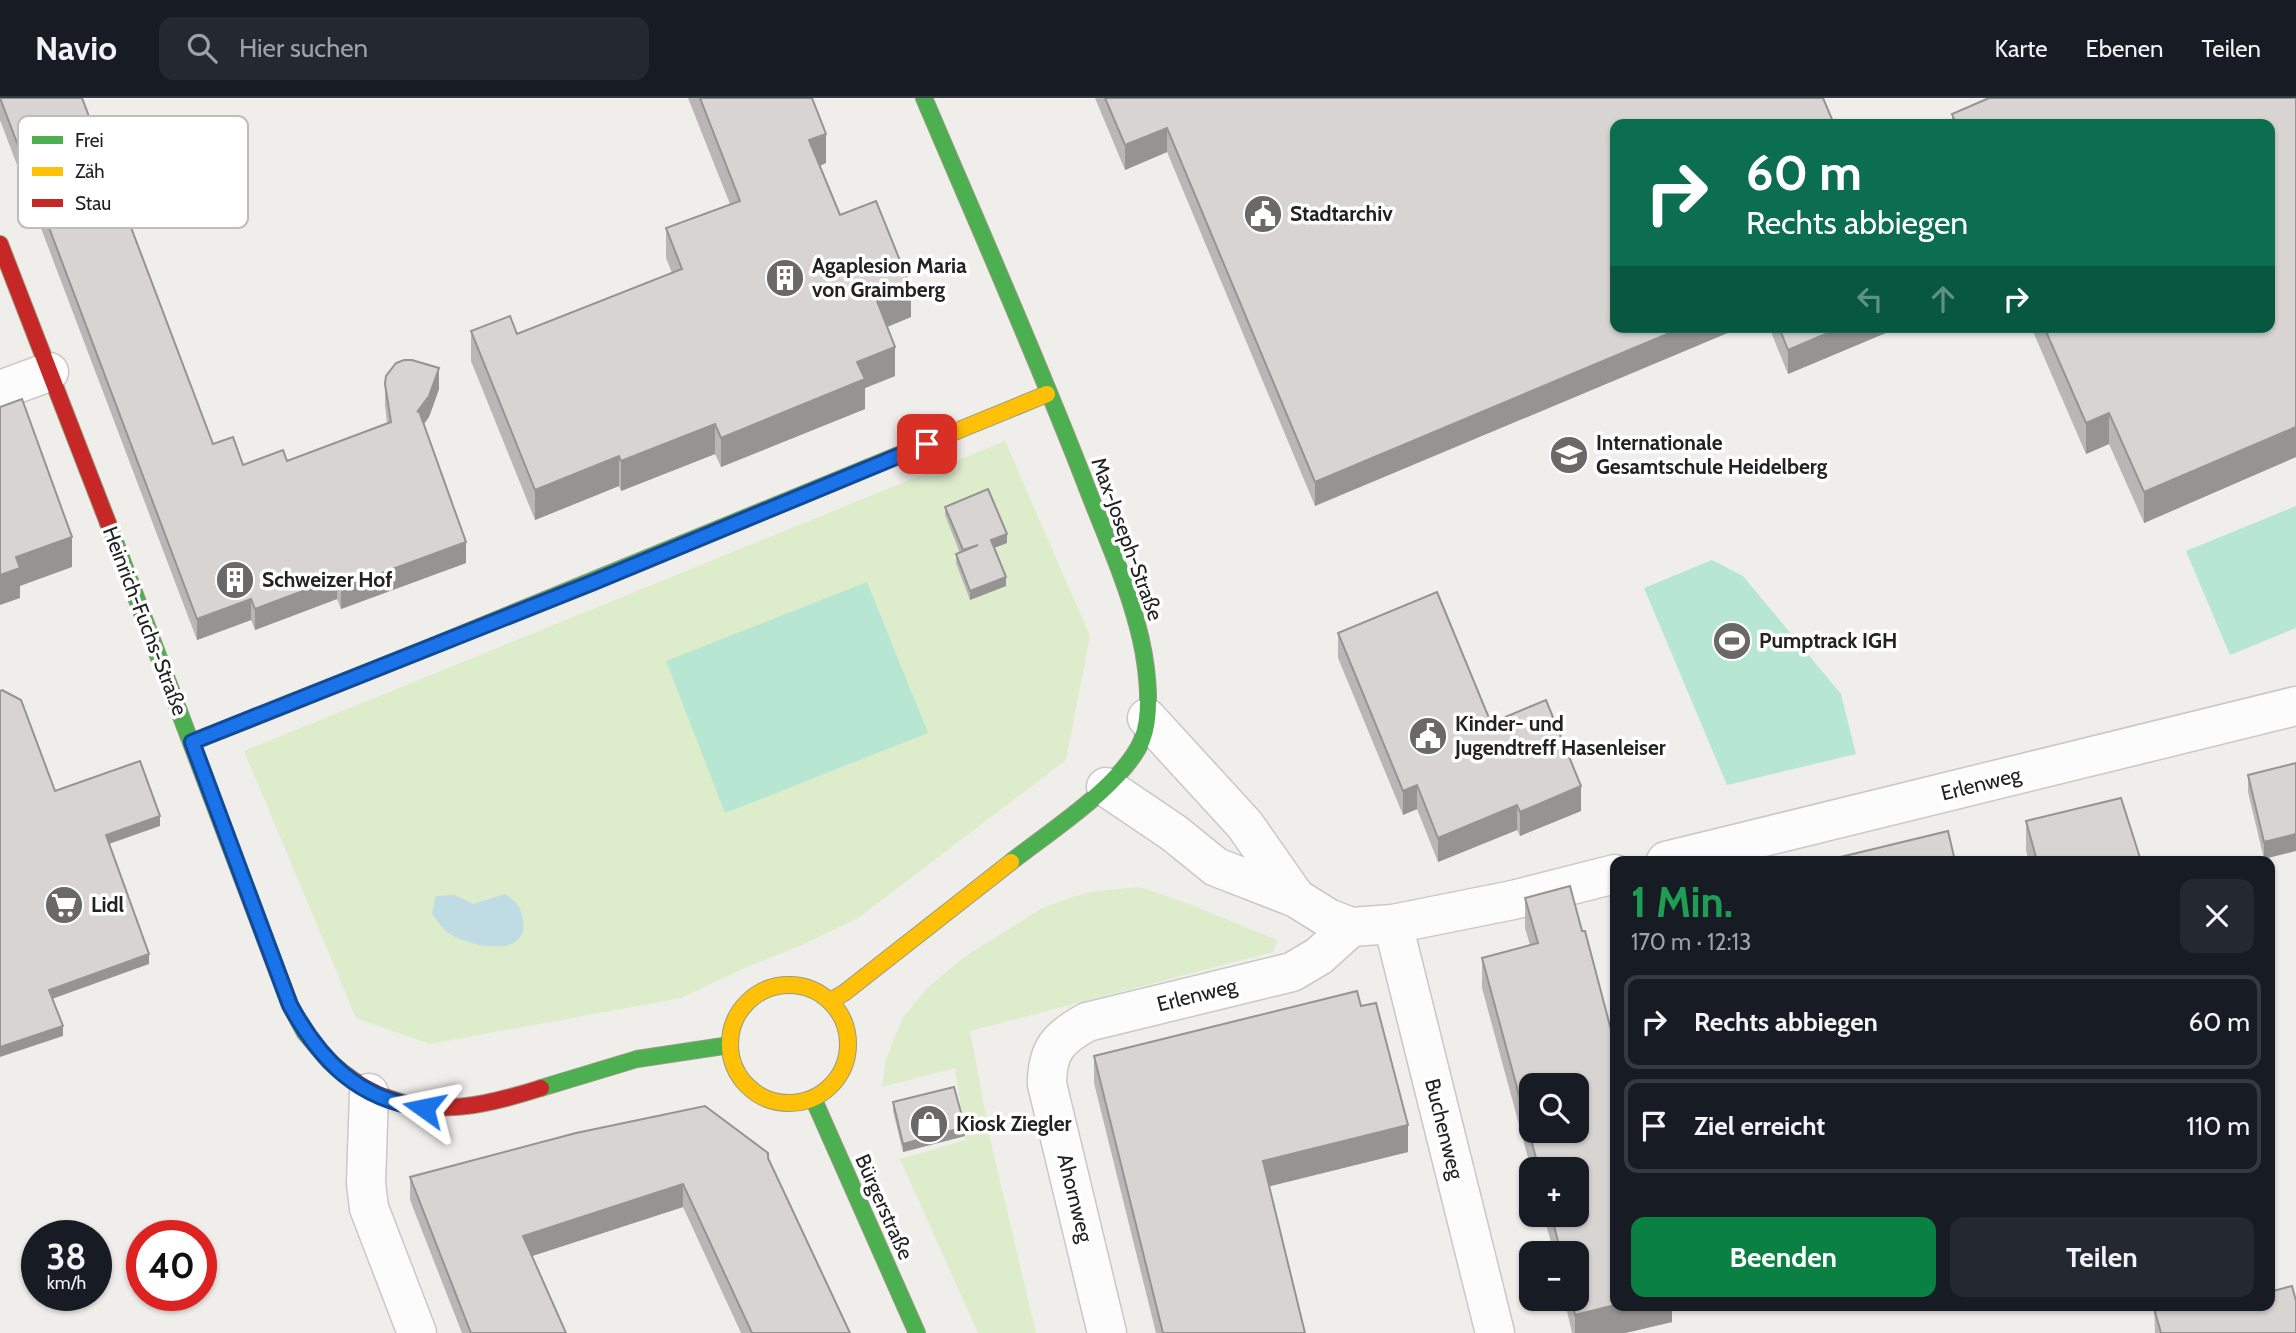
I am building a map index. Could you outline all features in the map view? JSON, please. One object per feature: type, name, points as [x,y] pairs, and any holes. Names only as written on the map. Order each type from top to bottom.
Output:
[{"type":"street","name":"Max-Joseph-Straße","points":[[830,1001],[844,993],[1106,787],[1133,756],[1142,738],[1147,718],[1146,668],[1132,606],[924,98]]},
{"type":"street","name":"Heinrich-Fuchs-Straße","points":[[0,244],[290,1005],[307,1036],[339,1072],[369,1093],[404,1105],[443,1110],[486,1104],[625,1061],[730,1045]]},
{"type":"street","points":[[0,390],[49,372]]},
{"type":"street","points":[[192,742],[594,582],[1047,394]]},
{"type":"street","name":"Erlenweg","points":[[1686,856],[2296,706]]},
{"type":"street","points":[[1147,718],[1245,825],[1296,898]]},
{"type":"street","points":[[1106,787],[1174,833],[1216,867],[1296,898],[1328,918],[1351,927],[1393,924],[1513,900],[1610,875]]},
{"type":"street","name":"Buchenweg","points":[[1393,924],[1495,1333]]},
{"type":"street","name":"Erlenweg","points":[[1047,1063],[1054,1047],[1069,1032],[1087,1022],[1292,972],[1319,956],[1351,927]]},
{"type":"street","points":[[794,985],[814,990],[830,1001],[841,1017],[847,1034],[847,1054],[841,1072],[830,1087],[814,1098],[795,1103],[775,1102],[757,1094],[743,1081],[733,1064],[730,1045],[733,1026],[742,1008],[757,994],[775,986],[794,985]]},
{"type":"street","name":"Ahornweg","points":[[1047,1063],[1047,1084],[1107,1333]]},
{"type":"street","points":[[369,1093],[366,1183],[369,1208],[417,1333]]},
{"type":"street","name":"Bürgerstraße","points":[[814,1098],[917,1333]]},
{"type":"green space","points":[[1005,441],[1090,636],[1066,760],[858,918],[681,998],[430,1044],[356,1018],[244,751]]},
{"type":"green space","points":[[2296,506],[2296,628],[2230,655],[2186,551]]},
{"type":"green space","name":"Pumptrack IGH","points":[[1712,560],[1743,576],[1841,694],[1856,754],[1727,785],[1644,588]]},
{"type":"green space","points":[[867,582],[928,733],[725,813],[666,661]]},
{"type":"green space","points":[[1140,887],[1277,940],[1273,952],[970,1031],[991,1143],[1036,1333],[978,1333],[900,1159],[966,1140],[955,1068],[882,1087],[886,1060],[902,1019],[927,988],[966,956],[1042,908],[1088,892]]},
{"type":"water","points":[[505,894],[517,905],[523,920],[522,933],[517,941],[508,945],[483,945],[459,938],[445,930],[432,914],[436,896],[455,895],[473,904]]},
{"type":"building","points":[[0,98],[82,98],[89,116],[18,116],[18,146]]},
{"type":"building","name":"Agaplesion Maria von Graimberg","points":[[700,98],[812,98],[826,134],[809,140],[840,215],[876,201],[911,288],[877,301],[895,347],[857,362],[865,379],[721,438],[715,424],[621,461],[619,456],[535,490],[471,331],[510,316],[517,334],[682,269],[666,228],[740,201]]},
{"type":"building","name":"Internationale Gesamtschule Heidelberg","points":[[1105,98],[1823,98],[1832,119],[1610,119],[1610,333],[1670,333],[1315,482],[1167,128],[1125,145]]},
{"type":"building","points":[[1989,98],[2296,98],[2296,427],[2144,492],[2109,413],[2086,423],[2047,333],[2275,333],[2275,119],[1954,119],[1952,114]]},
{"type":"building","points":[[49,228],[131,228],[213,444],[233,437],[243,465],[283,450],[287,461],[391,422],[385,384],[386,376],[396,363],[412,360],[439,368],[429,396],[417,412],[419,411],[466,542],[341,588],[337,578],[255,609],[251,599],[197,619]]},
{"type":"building","points":[[1781,333],[1828,333],[1788,350]]},
{"type":"building","points":[[22,399],[72,537],[16,557],[20,568],[0,575],[0,407]]},
{"type":"building","points":[[988,489],[1007,534],[991,540],[1006,577],[970,591],[956,554],[978,545],[963,550],[945,507]]},
{"type":"building","name":"Kinder- und Jugendtreff Hasenleiser","points":[[1437,592],[1491,723],[1546,700],[1581,786],[1520,812],[1517,805],[1438,838],[1417,785],[1403,791],[1338,633]]},
{"type":"building","name":"Lidl","points":[[0,691],[21,700],[55,791],[140,761],[160,816],[106,835],[149,954],[49,990],[63,1026],[0,1047]]},
{"type":"building","points":[[2296,763],[2296,834],[2264,842],[2248,775]]},
{"type":"building","points":[[2121,798],[2139,856],[2036,856],[2026,821]]},
{"type":"building","points":[[1948,831],[1954,856],[1845,856]]},
{"type":"building","points":[[1570,886],[1610,1026],[1610,1306],[1575,1315],[1574,1311],[1589,1311],[1589,1241],[1558,1241],[1554,1227],[1589,1227],[1589,1157],[1536,1157],[1532,1143],[1589,1143],[1589,1073],[1519,1073],[1519,1095],[1482,958],[1538,943],[1525,898]]},
{"type":"building","points":[[1357,991],[1361,1006],[1376,1003],[1408,1125],[1263,1161],[1305,1333],[1163,1333],[1094,1056]]},
{"type":"building","name":"Kiosk Ziegler","points":[[954,1087],[965,1127],[903,1144],[893,1102]]},
{"type":"building","points":[[705,1106],[768,1153],[850,1333],[752,1333],[683,1184],[523,1236],[566,1333],[471,1333],[410,1177],[576,1133]]},
{"type":"building","points":[[2292,1286],[2296,1301],[2296,1333],[2161,1333],[2155,1311],[2275,1311],[2275,1290]]},
{"type":"traffic: fast","points":[[924,98],[1046,384],[1112,552],[1132,606],[1146,667],[1146,727],[1133,757],[1103,790],[1011,862]]},
{"type":"traffic: fast","points":[[440,643],[869,467]]},
{"type":"traffic: fast","points":[[108,523],[290,1005],[305,1033],[329,1061]]},
{"type":"traffic: fast","points":[[541,1088],[637,1059],[730,1045]]},
{"type":"traffic: fast","points":[[813,1098],[917,1333]]},
{"type":"traffic: slow","points":[[869,467],[1047,394]]},
{"type":"traffic: slow","points":[[830,1001],[844,993],[1011,862]]},
{"type":"traffic: slow","points":[[789,985],[800,986],[822,995],[838,1011],[847,1033],[848,1044],[847,1055],[838,1077],[822,1093],[800,1102],[789,1103],[778,1102],[756,1093],[740,1077],[731,1055],[730,1044],[731,1033],[740,1011],[756,995],[778,986],[789,985]]},
{"type":"traffic: jam","points":[[0,244],[108,523]]},
{"type":"traffic: jam","points":[[192,742],[440,643]]},
{"type":"traffic: jam","points":[[329,1061],[354,1081],[379,1095],[430,1107],[483,1103],[541,1088]]},
{"type":"place","name":"Stadtarchiv","points":[[1263,214]]},
{"type":"place","name":"Agaplesion Maria von Graimberg","points":[[785,278]]},
{"type":"place","name":"Internationale Gesamtschule Heidelberg","points":[[1569,455]]},
{"type":"place","name":"Schweizer Hof","points":[[235,580]]},
{"type":"place","name":"Pumptrack IGH","points":[[1732,641]]},
{"type":"place","name":"Kinder- und Jugendtreff Hasenleiser","points":[[1428,736]]},
{"type":"place","name":"Lidl","points":[[64,905]]},
{"type":"place","name":"Kiosk Ziegler","points":[[929,1124]]},
{"type":"route","points":[[424,1108],[404,1105],[369,1093],[339,1072],[307,1036],[290,1005],[192,742],[594,582],[927,444]]}]
